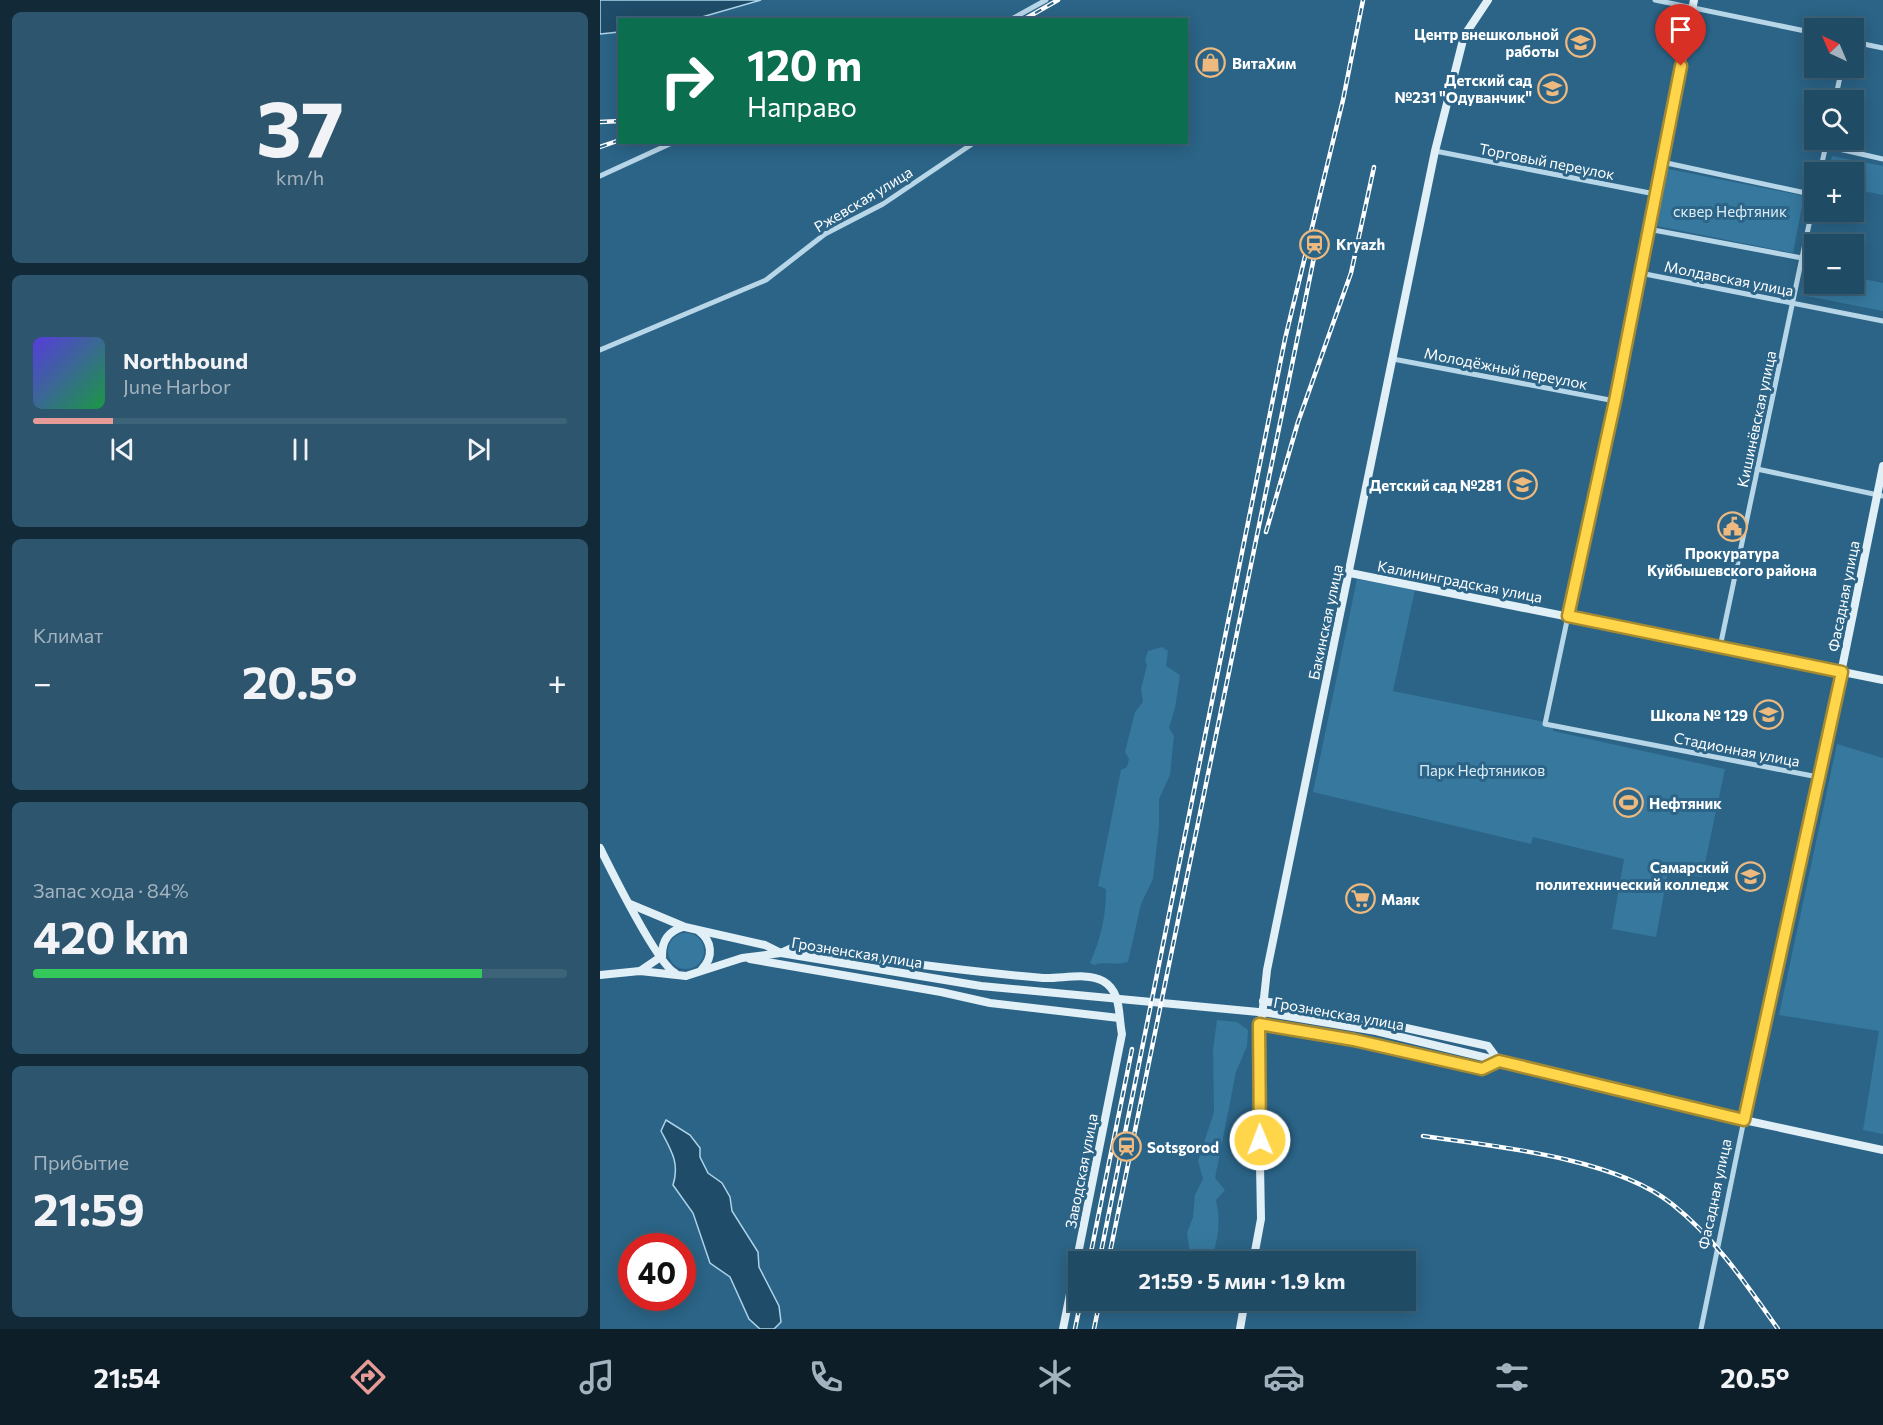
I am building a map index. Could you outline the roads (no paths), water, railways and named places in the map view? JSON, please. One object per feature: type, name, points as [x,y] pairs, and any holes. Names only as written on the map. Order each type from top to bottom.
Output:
[{"type":"main road","name":"Бакинская улица","points":[[1255,1251],[1261,1219],[1259,1024],[1267,969],[1435,151],[1464,36],[1488,0]]},
{"type":"main road","points":[[1568,616],[1615,401],[1694,4]]},
{"type":"main road","name":"Фасадная улица","points":[[1744,1120],[1880,495],[1883,466]]},
{"type":"main road","name":"Калининградская улица","points":[[1350,573],[1883,680]]},
{"type":"main road","points":[[600,848],[666,966],[676,974]]},
{"type":"main road","points":[[630,904],[685,927],[765,945],[781,953]]},
{"type":"main road","points":[[662,956],[662,945],[668,934],[685,927]]},
{"type":"main road","points":[[600,975],[640,971],[686,976],[701,970],[708,961],[710,947],[705,937],[697,930]]},
{"type":"main road","name":"Заводская улица","points":[[701,970],[742,958],[781,953],[792,948],[1047,978],[1098,979],[1117,995],[1122,1034],[1063,1329]]},
{"type":"main road","name":"Грозненская улица","points":[[781,953],[981,986],[1269,1013],[1376,1031],[1744,1120],[1883,1150]]},
{"type":"main road","points":[[640,971],[662,956]]},
{"type":"main road","points":[[742,958],[990,1003],[1119,1018]]},
{"type":"main road","points":[[1263,1001],[1301,1030]]},
{"type":"main road","points":[[1259,1024],[1301,1030],[1482,1069],[1499,1061],[1488,1046],[1343,1014],[1263,1001]]},
{"type":"main road","points":[[1240,1329],[1243,1311]]},
{"type":"street","points":[[1014,18],[1046,0]]},
{"type":"street","points":[[1655,0],[1694,4],[1804,30]]},
{"type":"street","points":[[1864,44],[1883,48]]},
{"type":"street","points":[[600,176],[670,144]]},
{"type":"street","name":"Ржевская улица","points":[[600,350],[766,280],[825,234],[883,204],[972,144]]},
{"type":"street","points":[[1851,150],[1883,159]]},
{"type":"street","name":"Торговый переулок","points":[[1435,151],[1655,194]]},
{"type":"street","points":[[1662,162],[1804,193]]},
{"type":"street","name":"Кишинёвская улица","points":[[1720,647],[1809,222]]},
{"type":"street","points":[[1648,229],[1802,258]]},
{"type":"street","name":"Молдавская улица","points":[[1640,273],[1883,321]]},
{"type":"street","name":"Молодёжный переулок","points":[[1393,359],[1615,401]]},
{"type":"street","points":[[1757,469],[1880,495]]},
{"type":"street","name":"Стадионная улица","points":[[1568,616],[1545,724],[1818,777]]},
{"type":"street","name":"Фасадная улица","points":[[1701,1329],[1744,1120]]},
{"type":"railway","points":[[1026,18],[1058,0]]},
{"type":"railway","points":[[1101,1251],[1285,339],[1343,100],[1363,0]]},
{"type":"railway","points":[[600,122],[618,121]]},
{"type":"railway","points":[[600,147],[618,141]]},
{"type":"railway","points":[[1266,532],[1298,422],[1351,273],[1374,167]]},
{"type":"railway","points":[[1110,1251],[1319,233]]},
{"type":"railway","points":[[1091,1251],[1132,1049]]},
{"type":"railway","points":[[1423,1136],[1484,1144],[1553,1157],[1619,1175],[1648,1188],[1672,1204],[1703,1232],[1754,1295],[1778,1329]]},
{"type":"railway","points":[[1075,1329],[1079,1311]]},
{"type":"railway","points":[[1094,1329],[1098,1311]]},
{"type":"place","name":"Центр внешкольной работы","points":[[1580,43]]},
{"type":"place","name":"ВитаХим","points":[[1211,63]]},
{"type":"place","name":"Детский сад №231 \"Одуванчик\"","points":[[1553,89]]},
{"type":"place","name":"Kryazh","points":[[1315,244]]},
{"type":"place","name":"Детский сад №281","points":[[1523,485]]},
{"type":"place","name":"Прокуратура Куйбышевского района","points":[[1732,526]]},
{"type":"place","name":"Школа № 129","points":[[1769,715]]},
{"type":"place","name":"Нефтяник","points":[[1628,803]]},
{"type":"place","name":"Самарский политехнический колледж","points":[[1750,876]]},
{"type":"place","name":"Маяк","points":[[1360,899]]},
{"type":"place","name":"Sotsgorod","points":[[1126,1147]]},
{"type":"park label","name":"сквер Нефтяник","points":[[1730,211]]},
{"type":"park label","name":"Парк Нефтяников","points":[[1482,770]]}]
